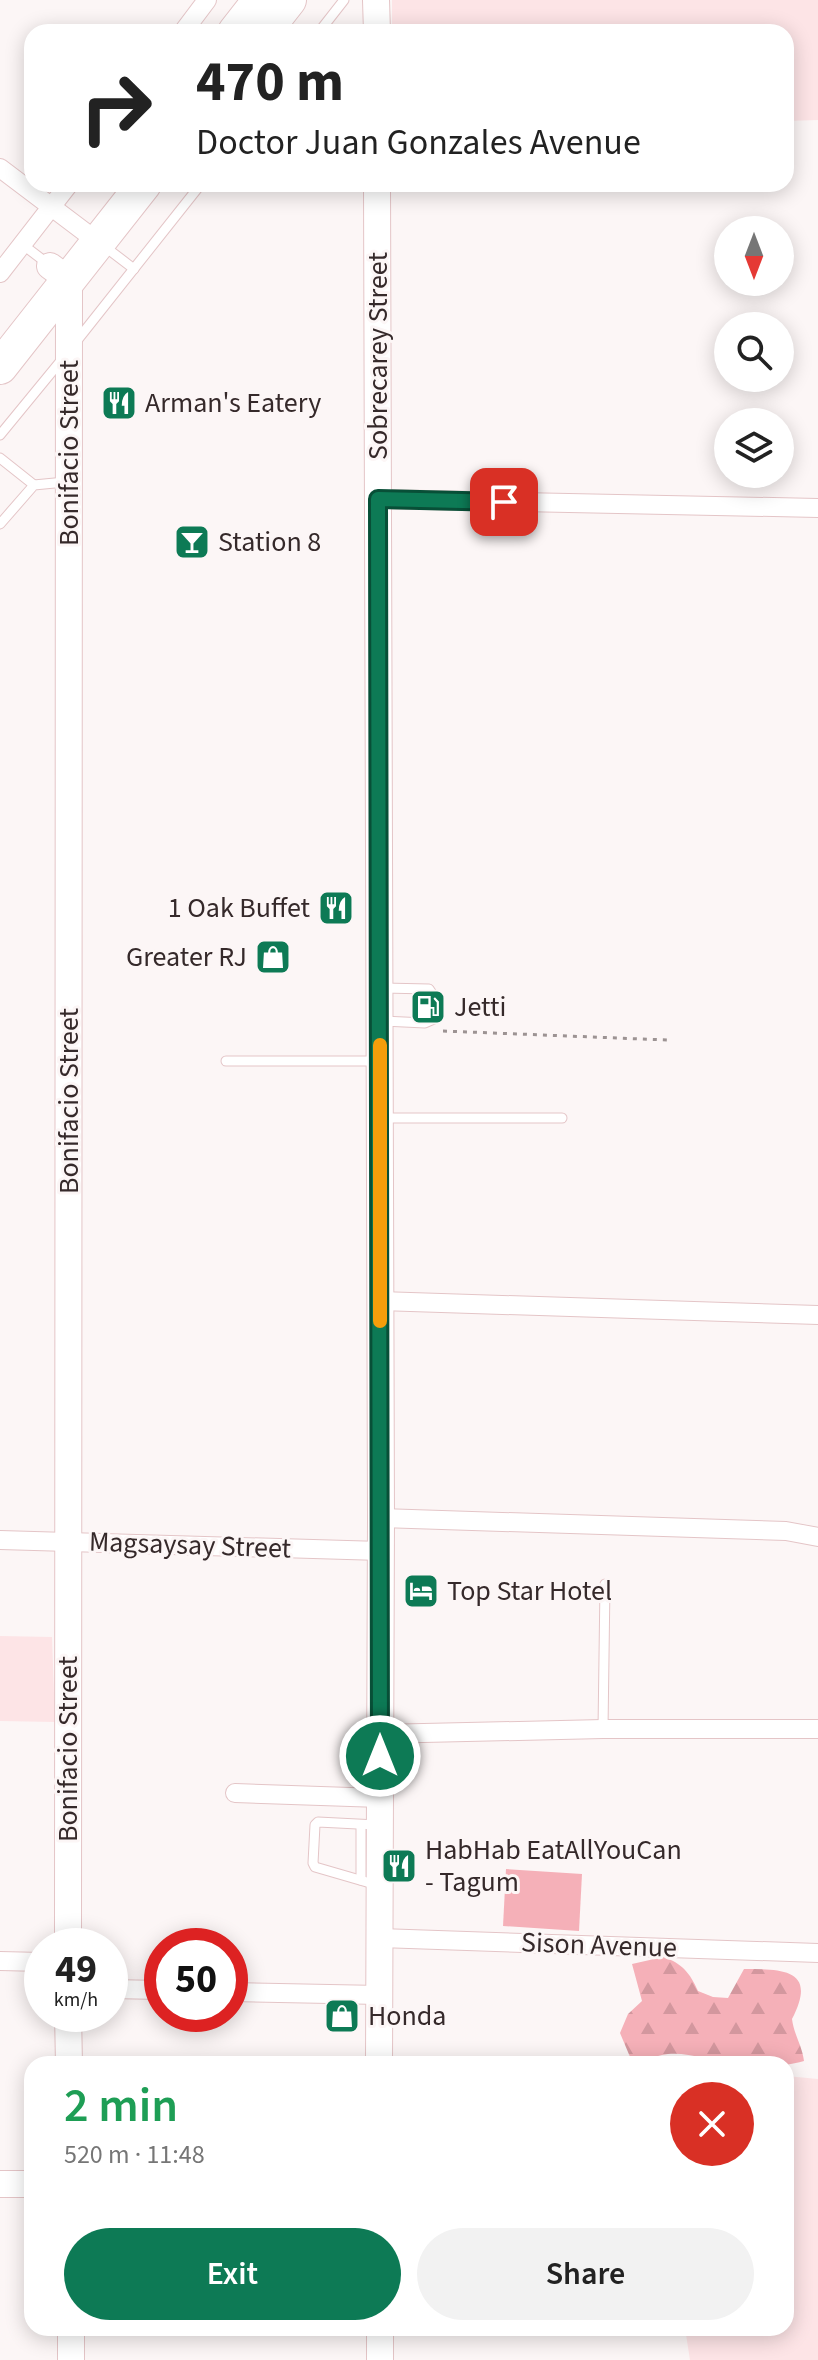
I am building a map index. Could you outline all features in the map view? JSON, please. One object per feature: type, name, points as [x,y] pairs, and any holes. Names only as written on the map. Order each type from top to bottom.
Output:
[{"type":"highway","points":[[241,24],[260,0]]},
{"type":"highway","points":[[270,24],[289,0]]},
{"type":"highway","points":[[89,235],[111,192]]},
{"type":"highway","points":[[0,367],[59,273],[89,235],[135,192]]},
{"type":"highway","points":[[0,329],[59,273]]},
{"type":"main road","points":[[376,0],[377,24]]},
{"type":"main road","name":"Sobrecarey Street","points":[[377,192],[380,1798],[371,1825],[370,1883],[380,1938],[379,2056]]},
{"type":"main road","name":"Bonifacio Street","points":[[59,273],[69,351],[68,1928]]},
{"type":"main road","points":[[68,2032],[69,2056]]},
{"type":"main road","points":[[0,2184],[24,2184]]},
{"type":"main road","points":[[71,2336],[71,2360]]},
{"type":"main road","points":[[380,2336],[380,2360]]},
{"type":"street","points":[[189,24],[207,0]]},
{"type":"street","points":[[0,168],[24,186]]},
{"type":"street","points":[[32,192],[89,235]]},
{"type":"street","points":[[0,273],[63,192]]},
{"type":"street","points":[[378,499],[818,508]]},
{"type":"street","points":[[380,1301],[818,1315]]},
{"type":"street","points":[[381,1518],[786,1531],[818,1537]]},
{"type":"street","name":"Magsaysay Street","points":[[0,1540],[381,1551]]},
{"type":"street","points":[[380,1734],[603,1729],[818,1729]]},
{"type":"street","points":[[235,1793],[380,1798]]},
{"type":"street","name":"Sison Avenue","points":[[380,1938],[818,1953]]},
{"type":"street","points":[[0,1961],[24,1962]]},
{"type":"street","points":[[248,1992],[380,1995]]},
{"type":"lane","points":[[325,24],[344,0]]},
{"type":"lane","points":[[0,435],[195,192]]},
{"type":"lane","points":[[89,235],[134,269]]},
{"type":"lane","points":[[22,244],[59,273]]},
{"type":"lane","points":[[0,458],[34,485]]},
{"type":"lane","points":[[0,524],[34,485],[69,481]]},
{"type":"lane","points":[[380,988],[429,989],[433,995],[434,1019],[425,1023],[380,1021]]},
{"type":"lane","points":[[226,1061],[380,1061]]},
{"type":"lane","points":[[380,1118],[562,1118]]},
{"type":"lane","points":[[603,1729],[605,1584]]},
{"type":"lane","points":[[370,1883],[315,1867],[313,1863],[316,1824],[371,1825]]},
{"type":"path","points":[[443,1031],[667,1040]]},
{"type":"shaded area","points":[[392,0],[818,0],[818,120],[794,121],[794,24],[392,24]]},
{"type":"shaded area","points":[[0,1636],[52,1637],[55,1722],[0,1721]]},
{"type":"shaded area","points":[[794,2077],[818,2079],[818,2360],[690,2360],[686,2336],[794,2336]]},
{"type":"green space","points":[[506,1869],[582,1874],[579,1931],[503,1926]]},
{"type":"green space","points":[[663,1957],[685,1970],[698,1991],[713,1997],[728,1998],[744,1969],[772,1970],[792,1975],[799,1981],[801,1990],[792,2019],[804,2061],[794,2063],[794,2056],[630,2056],[620,2033],[628,2014],[642,2001],[632,1964]]},
{"type":"slow traffic","points":[[380,1045],[380,1321]]},
{"type":"place","name":"Arman's Eatery","points":[[119,403]]},
{"type":"place","name":"Station 8","points":[[192,542]]},
{"type":"place","name":"1 Oak Buffet","points":[[336,908]]},
{"type":"place","name":"Greater RJ","points":[[273,957]]},
{"type":"place","name":"Jetti","points":[[428,1007]]},
{"type":"place","name":"Top Star Hotel","points":[[421,1591]]},
{"type":"place","name":"HabHab EatAllYouCan - Tagum","points":[[399,1866]]},
{"type":"place","name":"Honda","points":[[342,2016]]},
{"type":"route","points":[[380,1756],[378,499],[504,502]]}]
